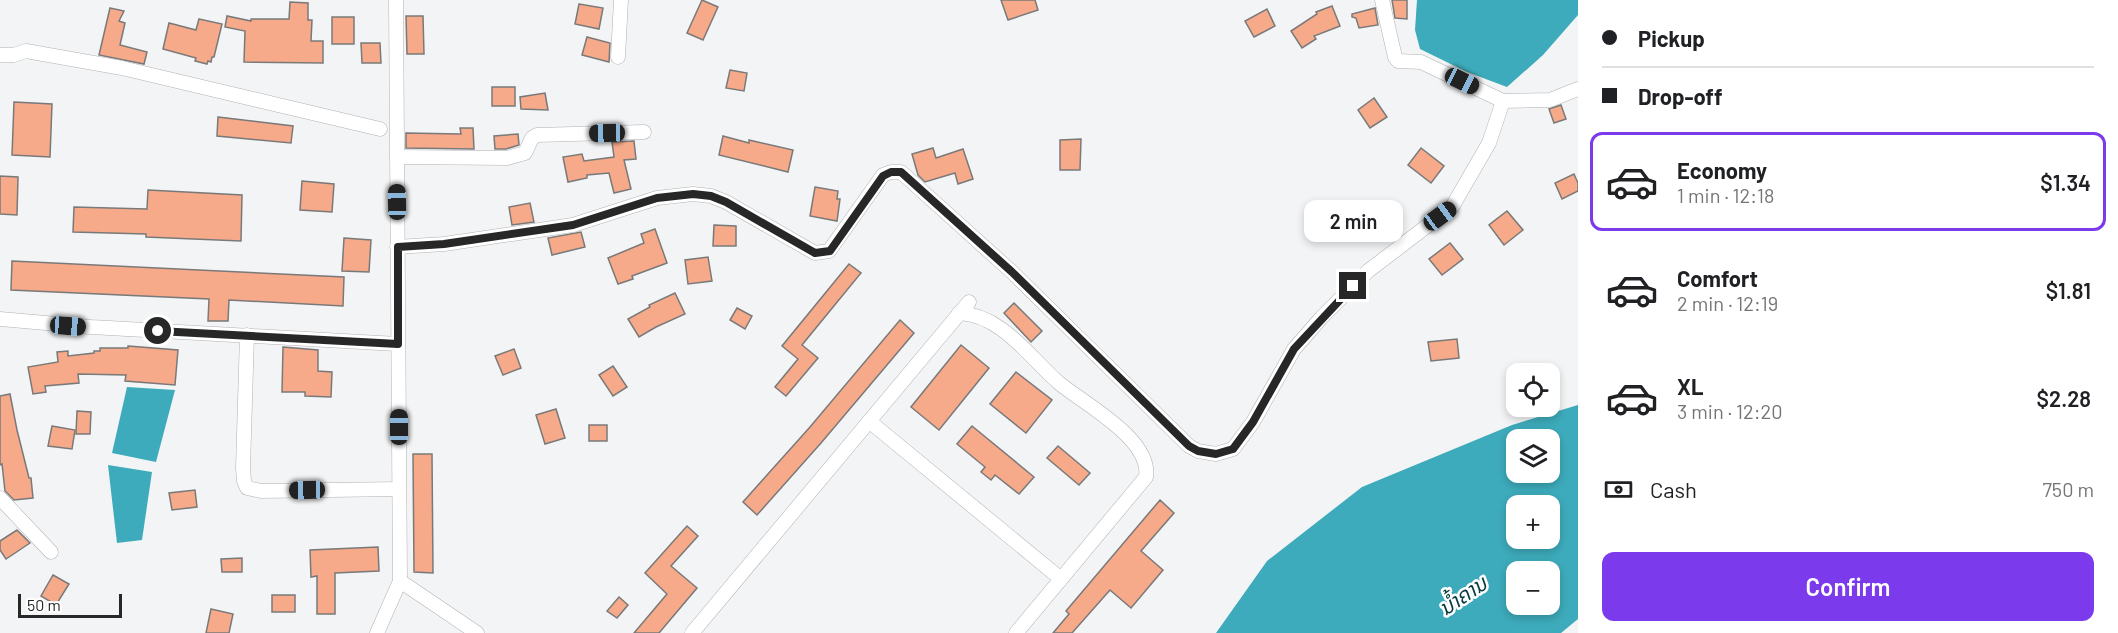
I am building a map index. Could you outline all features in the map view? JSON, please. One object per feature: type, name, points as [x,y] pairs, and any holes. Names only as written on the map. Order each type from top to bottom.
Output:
[{"type":"street","points":[[377,633],[400,581],[396,0]]},
{"type":"street","points":[[618,57],[621,0]]},
{"type":"street","points":[[1382,0],[1398,62],[1421,62],[1503,101],[1550,100],[1578,89]]},
{"type":"street","points":[[0,55],[14,55],[26,51],[122,68],[380,129]]},
{"type":"street","points":[[398,247],[444,244],[573,225],[657,198],[693,194],[711,196],[726,202],[815,253],[823,253],[830,251],[883,176],[891,172],[901,172],[1012,272],[1189,446],[1198,451],[1216,454],[1233,449],[1253,422],[1294,349],[1322,317],[1368,271],[1452,207],[1489,143],[1503,101]]},
{"type":"street","points":[[397,158],[507,158],[525,153],[532,138],[537,135],[644,132]]},
{"type":"street","points":[[692,633],[964,307],[1002,329],[1060,384],[1099,410],[1139,450],[1147,466],[1146,477],[1016,633]]},
{"type":"street","points":[[0,319],[91,327],[398,344]]},
{"type":"street","points":[[247,335],[243,468],[247,488],[261,491],[399,489]]},
{"type":"street","points":[[869,421],[1061,579]]},
{"type":"street","points":[[0,498],[51,552]]},
{"type":"street","points":[[400,581],[477,633]]},
{"type":"water","points":[[1417,0],[1578,0],[1578,15],[1543,55],[1507,87],[1467,72],[1420,49],[1415,30]]},
{"type":"water","points":[[127,387],[175,390],[156,462],[112,453]]},
{"type":"water","name":"ນ້ຳຄານ","points":[[1578,405],[1578,619],[1561,633],[1216,633],[1267,561],[1362,487],[1512,425],[1538,417],[1560,417],[1560,410]]},
{"type":"water","points":[[108,465],[152,472],[142,540],[117,543]]},
{"type":"building","points":[[702,0],[718,7],[703,40],[687,33]]},
{"type":"building","points":[[1001,0],[1035,0],[1038,10],[1008,20]]},
{"type":"building","points":[[1392,0],[1407,0],[1407,19],[1395,18]]},
{"type":"building","points":[[290,2],[308,3],[308,20],[312,20],[311,41],[323,41],[323,63],[244,62],[245,31],[225,27],[227,16],[251,21],[251,19],[289,19]]},
{"type":"building","points":[[579,4],[603,8],[599,29],[575,24]]},
{"type":"building","points":[[1332,6],[1340,26],[1314,36],[1316,39],[1302,48],[1291,31],[1317,14],[1316,12]]},
{"type":"building","points":[[110,8],[124,11],[119,21],[125,23],[120,45],[147,52],[144,64],[99,55]]},
{"type":"building","points":[[1375,8],[1378,25],[1359,28],[1352,14]]},
{"type":"building","points":[[1267,9],[1275,26],[1254,37],[1245,21]]},
{"type":"building","points":[[406,16],[423,16],[424,54],[407,54]]},
{"type":"building","points":[[332,17],[354,17],[354,44],[332,44]]},
{"type":"building","points":[[199,19],[222,24],[211,62],[208,61],[207,64],[195,61],[196,58],[163,49],[169,23],[196,30]]},
{"type":"building","points":[[587,37],[610,43],[609,62],[582,55]]},
{"type":"building","points":[[361,43],[380,43],[381,63],[362,63]]},
{"type":"building","points":[[730,70],[747,73],[744,91],[726,88]]},
{"type":"building","points":[[492,87],[515,87],[515,106],[492,106]]},
{"type":"building","points":[[545,93],[548,110],[521,109],[520,97]]},
{"type":"building","points":[[1374,98],[1387,117],[1370,128],[1358,110]]},
{"type":"building","points":[[14,102],[52,104],[50,157],[12,155]]},
{"type":"building","points":[[1561,105],[1566,119],[1554,123],[1549,109]]},
{"type":"building","points":[[218,117],[293,126],[291,143],[217,136]]},
{"type":"building","points":[[460,128],[473,128],[474,149],[406,148],[406,133],[461,134]]},
{"type":"building","points":[[518,134],[519,145],[506,149],[495,149],[494,136]]},
{"type":"building","points":[[723,136],[793,150],[788,172],[719,155]]},
{"type":"building","points":[[1081,139],[1080,170],[1060,170],[1060,140]]},
{"type":"building","points":[[634,141],[636,159],[624,160],[631,189],[614,193],[609,173],[587,175],[587,178],[568,182],[563,157],[582,154],[584,161],[614,157],[612,142]]},
{"type":"building","points":[[933,148],[936,158],[963,149],[973,179],[958,184],[955,173],[925,182],[918,175],[912,154]]},
{"type":"building","points":[[1421,148],[1444,166],[1431,183],[1408,165]]},
{"type":"building","points":[[1574,174],[1578,183],[1578,191],[1562,199],[1555,183]]},
{"type":"building","points":[[0,176],[18,177],[17,215],[0,214]]},
{"type":"building","points":[[302,181],[334,184],[332,212],[300,210]]},
{"type":"building","points":[[815,187],[838,191],[837,199],[840,199],[837,221],[810,216]]},
{"type":"building","points":[[148,190],[242,195],[241,241],[146,237],[146,234],[73,232],[74,207],[147,209]]},
{"type":"building","points":[[530,203],[534,222],[512,225],[509,207]]},
{"type":"building","points":[[1507,211],[1523,230],[1504,245],[1489,225]]},
{"type":"building","points":[[714,225],[736,226],[736,246],[713,246]]},
{"type":"building","points":[[655,229],[667,263],[632,276],[633,279],[618,284],[608,258],[644,243],[641,234]]},
{"type":"building","points":[[581,232],[585,247],[552,255],[548,238]]},
{"type":"building","points":[[344,238],[371,240],[369,272],[342,271]]},
{"type":"building","points":[[1450,243],[1463,259],[1442,275],[1429,259]]},
{"type":"building","points":[[708,257],[712,281],[688,284],[685,260]]},
{"type":"building","points":[[12,261],[344,277],[343,306],[229,300],[228,321],[208,321],[209,299],[11,290]]},
{"type":"building","points":[[849,264],[861,273],[802,345],[818,358],[786,396],[775,387],[798,359],[782,346]]},
{"type":"building","points":[[675,293],[685,314],[639,337],[628,319],[650,307],[649,305]]},
{"type":"building","points":[[1014,303],[1042,331],[1031,342],[1004,313]]},
{"type":"building","points":[[737,308],[752,316],[745,329],[730,320]]},
{"type":"building","points":[[900,320],[914,333],[757,515],[743,502]]},
{"type":"building","points":[[1457,339],[1459,358],[1431,361],[1428,342]]},
{"type":"building","points":[[961,345],[989,368],[939,430],[911,407]]},
{"type":"building","points":[[128,346],[178,350],[175,385],[125,381],[126,375],[78,374],[79,383],[45,386],[46,392],[33,394],[28,367],[58,362],[57,352],[68,351],[68,356],[94,353],[94,351],[100,351],[100,348],[128,348]]},
{"type":"building","points":[[283,347],[318,350],[318,371],[332,372],[331,397],[305,396],[305,392],[282,392]]},
{"type":"building","points":[[514,349],[521,368],[503,375],[495,356]]},
{"type":"building","points":[[613,366],[627,387],[613,396],[599,375]]},
{"type":"building","points":[[1016,372],[1052,400],[1026,433],[990,404]]},
{"type":"building","points":[[10,394],[29,478],[31,478],[33,498],[14,500],[5,491],[2,464],[0,465],[0,396]]},
{"type":"building","points":[[556,409],[565,438],[545,444],[536,415]]},
{"type":"building","points":[[77,411],[91,412],[90,434],[76,434]]},
{"type":"building","points":[[589,425],[607,425],[607,441],[589,441]]},
{"type":"building","points":[[52,426],[75,430],[72,449],[48,446]]},
{"type":"building","points":[[972,426],[1034,477],[1019,494],[995,475],[991,480],[981,472],[985,467],[957,444]]},
{"type":"building","points":[[1058,446],[1090,473],[1079,485],[1047,458]]},
{"type":"building","points":[[413,454],[432,454],[433,573],[414,572]]},
{"type":"building","points":[[195,490],[197,507],[172,510],[169,493]]},
{"type":"building","points":[[1160,500],[1174,513],[1141,551],[1163,570],[1131,608],[1110,590],[1072,633],[1053,633],[1069,614],[1066,611]]},
{"type":"building","points":[[687,526],[698,536],[671,566],[697,588],[659,633],[634,633],[667,594],[645,573]]},
{"type":"building","points":[[17,530],[30,543],[6,559],[0,550],[0,541]]},
{"type":"building","points":[[378,547],[379,571],[335,573],[335,614],[317,614],[317,576],[311,577],[310,550]]},
{"type":"building","points":[[242,558],[242,572],[222,572],[221,559]]},
{"type":"building","points":[[53,575],[69,584],[56,605],[41,596]]},
{"type":"building","points":[[272,595],[295,595],[295,612],[272,612]]},
{"type":"building","points":[[619,597],[628,605],[617,618],[607,611]]},
{"type":"building","points":[[211,609],[233,614],[229,633],[206,633]]},
{"type":"route","points":[[158,331],[398,344],[398,247],[444,244],[573,225],[635,203],[693,194],[711,196],[726,202],[815,253],[823,253],[830,251],[883,176],[891,172],[901,172],[1012,272],[1189,446],[1198,451],[1216,454],[1233,449],[1253,422],[1294,349],[1353,286]]}]
